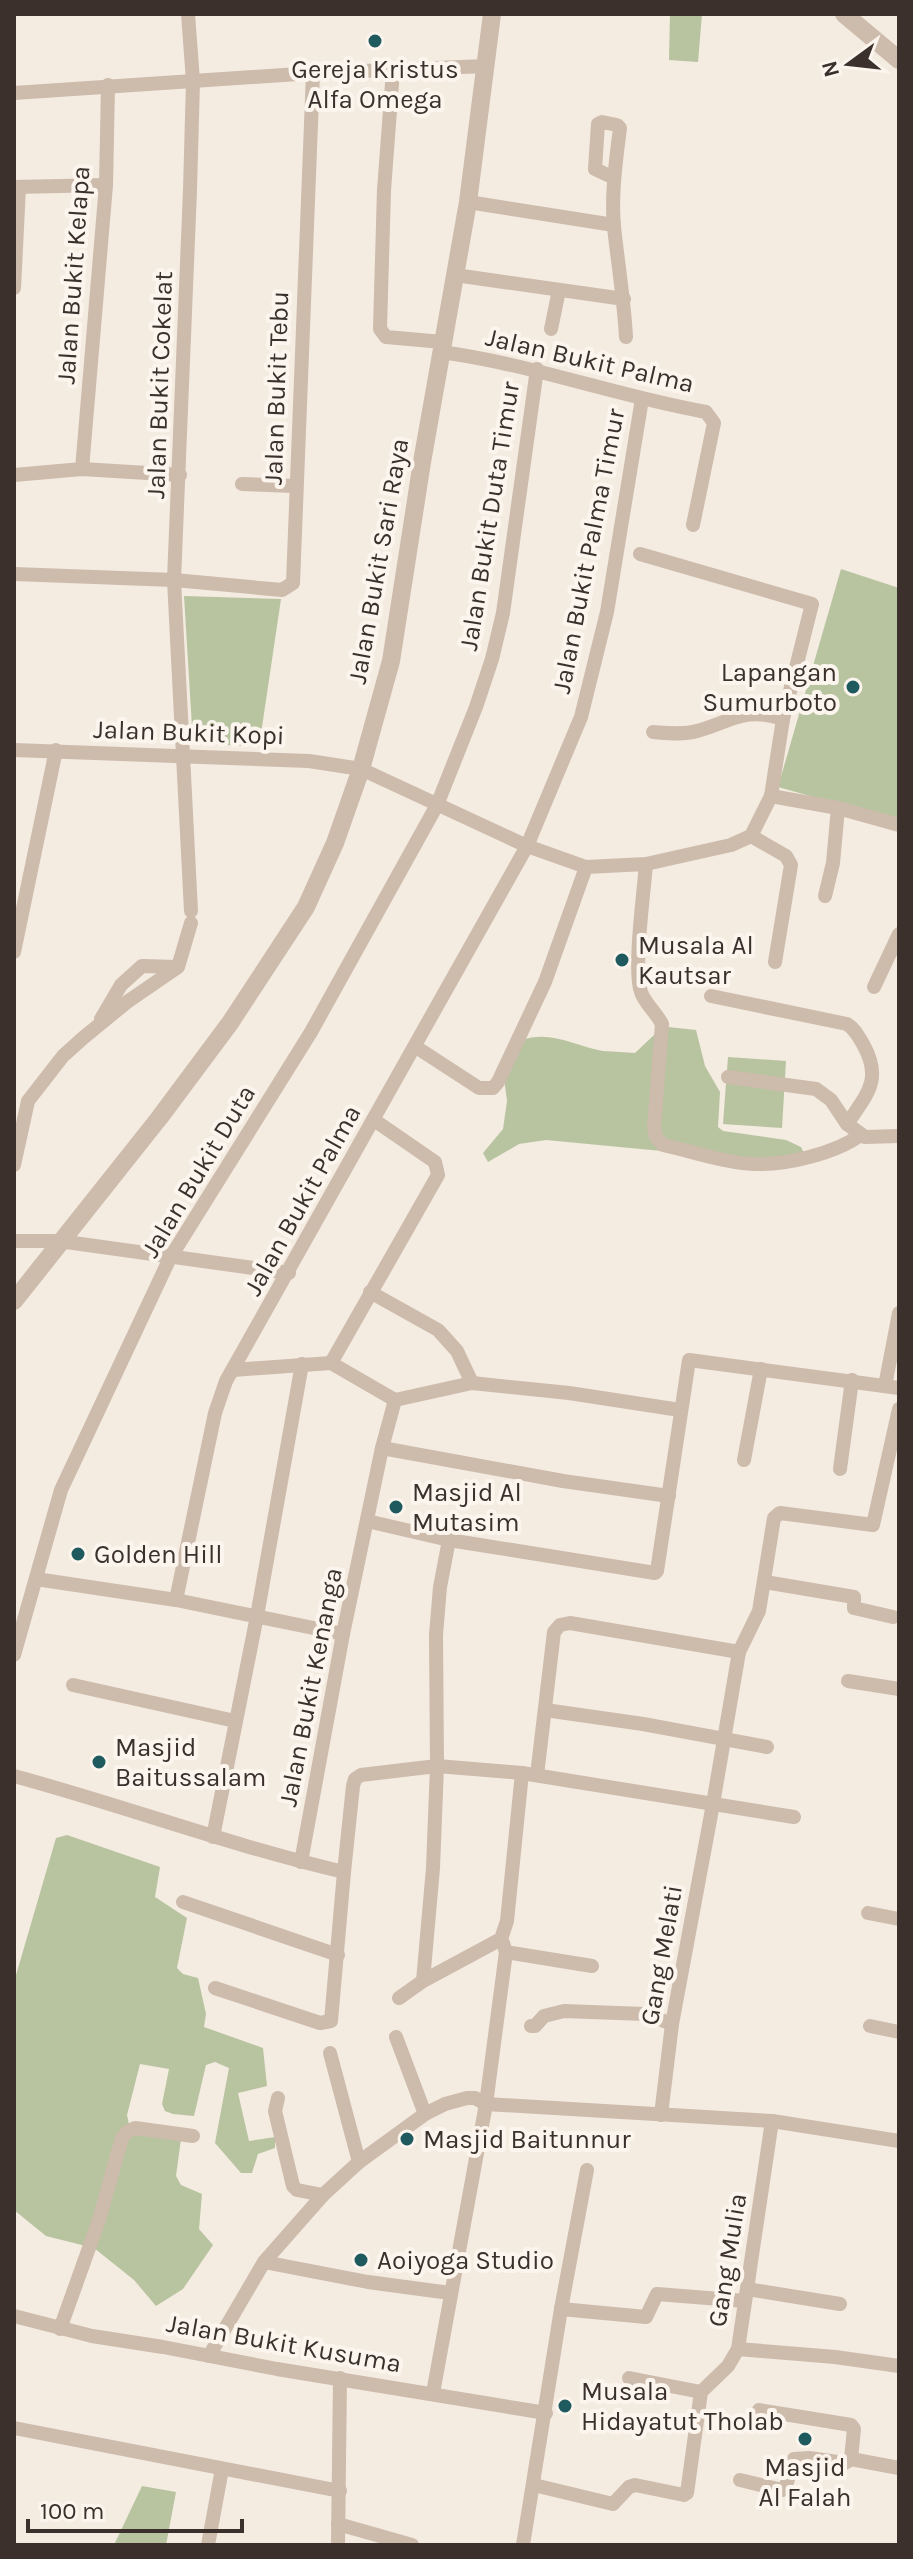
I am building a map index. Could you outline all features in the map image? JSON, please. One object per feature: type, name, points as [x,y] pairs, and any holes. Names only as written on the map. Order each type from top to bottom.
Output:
[{"type":"street","name":"Jalan Bukit Cokelat","points":[[178,967],[191,917],[174,580],[193,81],[188,14]]},
{"type":"street","name":"Jalan Bukit Sari Raya","points":[[14,1301],[160,1117],[230,1023],[288,937],[321,876],[361,769],[391,661],[468,202],[492,14]]},
{"type":"street","points":[[844,14],[899,60]]},
{"type":"street","points":[[14,93],[313,73],[486,66]]},
{"type":"street","name":"Jalan Bukit Palma","points":[[393,70],[384,190],[380,329],[386,337],[537,369],[642,399],[706,412],[714,423],[693,525]]},
{"type":"street","name":"Jalan Bukit Tebu","points":[[174,580],[282,590],[293,583],[313,73]]},
{"type":"street","name":"Jalan Bukit Kelapa","points":[[82,469],[106,185],[108,85]]},
{"type":"street","points":[[614,178],[614,225],[626,337]]},
{"type":"street","points":[[14,288],[17,187],[106,185]]},
{"type":"street","points":[[468,202],[614,225]]},
{"type":"street","points":[[455,275],[624,299]]},
{"type":"street","points":[[551,329],[559,290]]},
{"type":"street","name":"Jalan Bukit Duta Timur","points":[[437,805],[476,707],[503,613],[537,369]]},
{"type":"street","name":"Jalan Bukit Palma Timur","points":[[527,846],[581,717],[607,612],[642,399]]},
{"type":"street","points":[[14,475],[82,469],[180,475]]},
{"type":"street","points":[[242,484],[295,486]]},
{"type":"street","points":[[416,1047],[479,1088],[493,1088],[545,982],[586,867],[646,864],[712,850],[751,836],[771,796],[783,719],[812,604],[640,554]]},
{"type":"street","points":[[14,574],[174,580]]},
{"type":"street","points":[[653,732],[697,731],[741,715],[783,719]]},
{"type":"street","name":"Jalan Bukit Kopi","points":[[14,750],[309,761],[361,769],[527,846],[586,867]]},
{"type":"street","points":[[14,952],[56,750]]},
{"type":"street","points":[[771,796],[838,808],[899,825]]},
{"type":"street","name":"Jalan Bukit Duta","points":[[14,1655],[61,1490],[170,1258],[311,1032],[437,805]]},
{"type":"street","points":[[825,896],[833,863],[838,808]]},
{"type":"street","points":[[751,836],[786,856],[791,865],[775,962]]},
{"type":"street","name":"Jalan Bukit Palma","points":[[176,1600],[215,1413],[233,1370],[527,846]]},
{"type":"street","points":[[646,864],[640,991],[662,1024],[654,1127],[656,1137],[663,1145],[754,1164],[774,1163],[835,1149],[859,1136]]},
{"type":"street","points":[[874,987],[899,934]]},
{"type":"street","points":[[97,1027],[121,985],[142,966],[178,967]]},
{"type":"street","points":[[14,1165],[28,1101],[63,1056],[178,967]]},
{"type":"street","points":[[711,996],[847,1024],[853,1028],[871,1059],[873,1082],[847,1124]]},
{"type":"street","points":[[728,1077],[816,1089],[831,1100],[859,1136],[873,1139],[899,1136]]},
{"type":"street","points":[[331,1363],[438,1175],[435,1162],[374,1120]]},
{"type":"street","points":[[14,1241],[59,1241],[289,1273]]},
{"type":"street","points":[[370,1292],[438,1330],[457,1351],[472,1383]]},
{"type":"street","points":[[367,1521],[449,1540],[652,1573],[657,1571],[689,1360],[892,1387],[899,1313]]},
{"type":"street","points":[[233,1370],[331,1363],[395,1400],[472,1383],[569,1393],[680,1410]]},
{"type":"street","points":[[213,1837],[302,1364]]},
{"type":"street","points":[[744,1460],[761,1369]]},
{"type":"street","points":[[840,1469],[852,1380]]},
{"type":"street","name":"Jalan Bukit Kenanga","points":[[301,1862],[343,1634],[395,1400]]},
{"type":"street","points":[[433,2393],[486,2104],[507,1921],[529,1774],[545,1710],[554,1632],[560,1625],[570,1623],[739,1652],[759,1611],[776,1514],[873,1525],[899,1409]]},
{"type":"street","points":[[382,1448],[563,1481],[669,1496]]},
{"type":"street","points":[[423,1981],[433,1868],[437,1766],[436,1635],[440,1587],[449,1540]]},
{"type":"street","points":[[36,1579],[176,1600],[343,1634]]},
{"type":"street","points":[[765,1582],[854,1597],[854,1608],[893,1617]]},
{"type":"street","name":"Gang Melati","points":[[661,2115],[672,2024],[739,1652]]},
{"type":"street","points":[[848,1681],[899,1689]]},
{"type":"street","points":[[73,1685],[235,1721]]},
{"type":"street","points":[[545,1710],[767,1747]]},
{"type":"street","points":[[215,1988],[320,2023],[328,2023],[333,2017],[344,1872],[355,1779],[361,1775],[437,1766],[529,1774],[794,1817]]},
{"type":"street","points":[[14,1776],[97,1798],[213,1837],[344,1872]]},
{"type":"street","points":[[183,1902],[338,1955]]},
{"type":"street","points":[[868,1913],[899,1919]]},
{"type":"street","points":[[399,1998],[423,1981],[504,1945],[592,1966]]},
{"type":"street","points":[[531,2026],[539,2023],[544,2016],[564,2011],[645,2014],[672,2024]]},
{"type":"street","points":[[870,2026],[899,2032]]},
{"type":"street","points":[[396,2037],[425,2114]]},
{"type":"street","points":[[330,2053],[359,2162]]},
{"type":"street","points":[[278,2098],[275,2111],[293,2186],[297,2190],[323,2195]]},
{"type":"street","points":[[209,2356],[264,2262],[323,2195],[359,2162],[425,2114],[467,2098],[486,2104],[772,2121],[899,2141]]},
{"type":"street","name":"Gang Mulia","points":[[701,2392],[728,2366],[738,2349],[772,2121]]},
{"type":"street","points":[[60,2329],[127,2132],[135,2128],[193,2136]]},
{"type":"street","points":[[523,2545],[587,2170]]},
{"type":"street","points":[[264,2262],[368,2282],[450,2293]]},
{"type":"street","points":[[561,2309],[646,2317],[657,2294],[746,2295],[840,2304]]},
{"type":"street","name":"Jalan Bukit Kusuma","points":[[14,2316],[60,2329],[546,2413]]},
{"type":"street","points":[[738,2349],[899,2366]]},
{"type":"street","points":[[338,2545],[340,2378]]},
{"type":"street","points":[[534,2485],[613,2504],[629,2487],[635,2485],[684,2495],[687,2493],[701,2392],[629,2378]]},
{"type":"street","points":[[759,2410],[851,2425],[854,2429],[851,2459]]},
{"type":"street","points":[[14,2428],[340,2491]]},
{"type":"street","points":[[740,2480],[785,2489],[794,2459],[845,2463],[851,2459],[899,2468]]},
{"type":"street","points":[[208,2545],[222,2469]]},
{"type":"street","points":[[338,2524],[412,2545]]},
{"type":"green space","points":[[670,14],[702,14],[698,62],[669,60]]},
{"type":"green space","name":"Lapangan Sumurboto","points":[[841,569],[899,588],[899,821],[778,787]]},
{"type":"green space","points":[[184,596],[281,599],[259,747],[193,743]]},
{"type":"green space","points":[[668,1027],[696,1030],[705,1066],[720,1092],[718,1127],[723,1131],[786,1140],[801,1147],[807,1159],[725,1157],[546,1140],[519,1144],[488,1162],[483,1153],[503,1129],[507,1101],[504,1078],[522,1040],[553,1038],[603,1051],[635,1053]]},
{"type":"green space","points":[[728,1057],[786,1061],[782,1128],[723,1124]]},
{"type":"green space","points":[[67,1835],[160,1867],[155,1897],[187,1918],[177,1968],[183,1974],[198,1978],[206,2014],[204,2027],[263,2048],[267,2086],[238,2093],[249,2141],[275,2137],[275,2148],[258,2154],[252,2173],[241,2173],[215,2143],[229,2068],[215,2062],[206,2065],[194,2116],[165,2111],[162,2104],[169,2069],[140,2064],[127,2115],[131,2133],[181,2139],[176,2176],[181,2185],[202,2194],[199,2229],[213,2245],[183,2289],[156,2306],[134,2280],[94,2248],[46,2236],[14,2210],[14,1982],[56,1838]]},
{"type":"green space","points":[[142,2486],[176,2492],[166,2545],[114,2545]]},
{"type":"place","name":"Gereja Kristus Alfa Omega","points":[[375,41]]},
{"type":"place","name":"Lapangan Sumurboto","points":[[853,687]]},
{"type":"place","name":"Musala Al Kautsar","points":[[622,960]]},
{"type":"place","name":"Masjid Al Mutasim","points":[[396,1507]]},
{"type":"place","name":"Golden Hill","points":[[78,1554]]},
{"type":"place","name":"Masjid Baitussalam","points":[[99,1762]]},
{"type":"place","name":"Masjid Baitunnur","points":[[407,2139]]},
{"type":"place","name":"Aoiyoga Studio","points":[[361,2260]]},
{"type":"place","name":"Musala Hidayatut Tholab","points":[[565,2406]]},
{"type":"place","name":"Masjid Al Falah","points":[[805,2439]]}]
